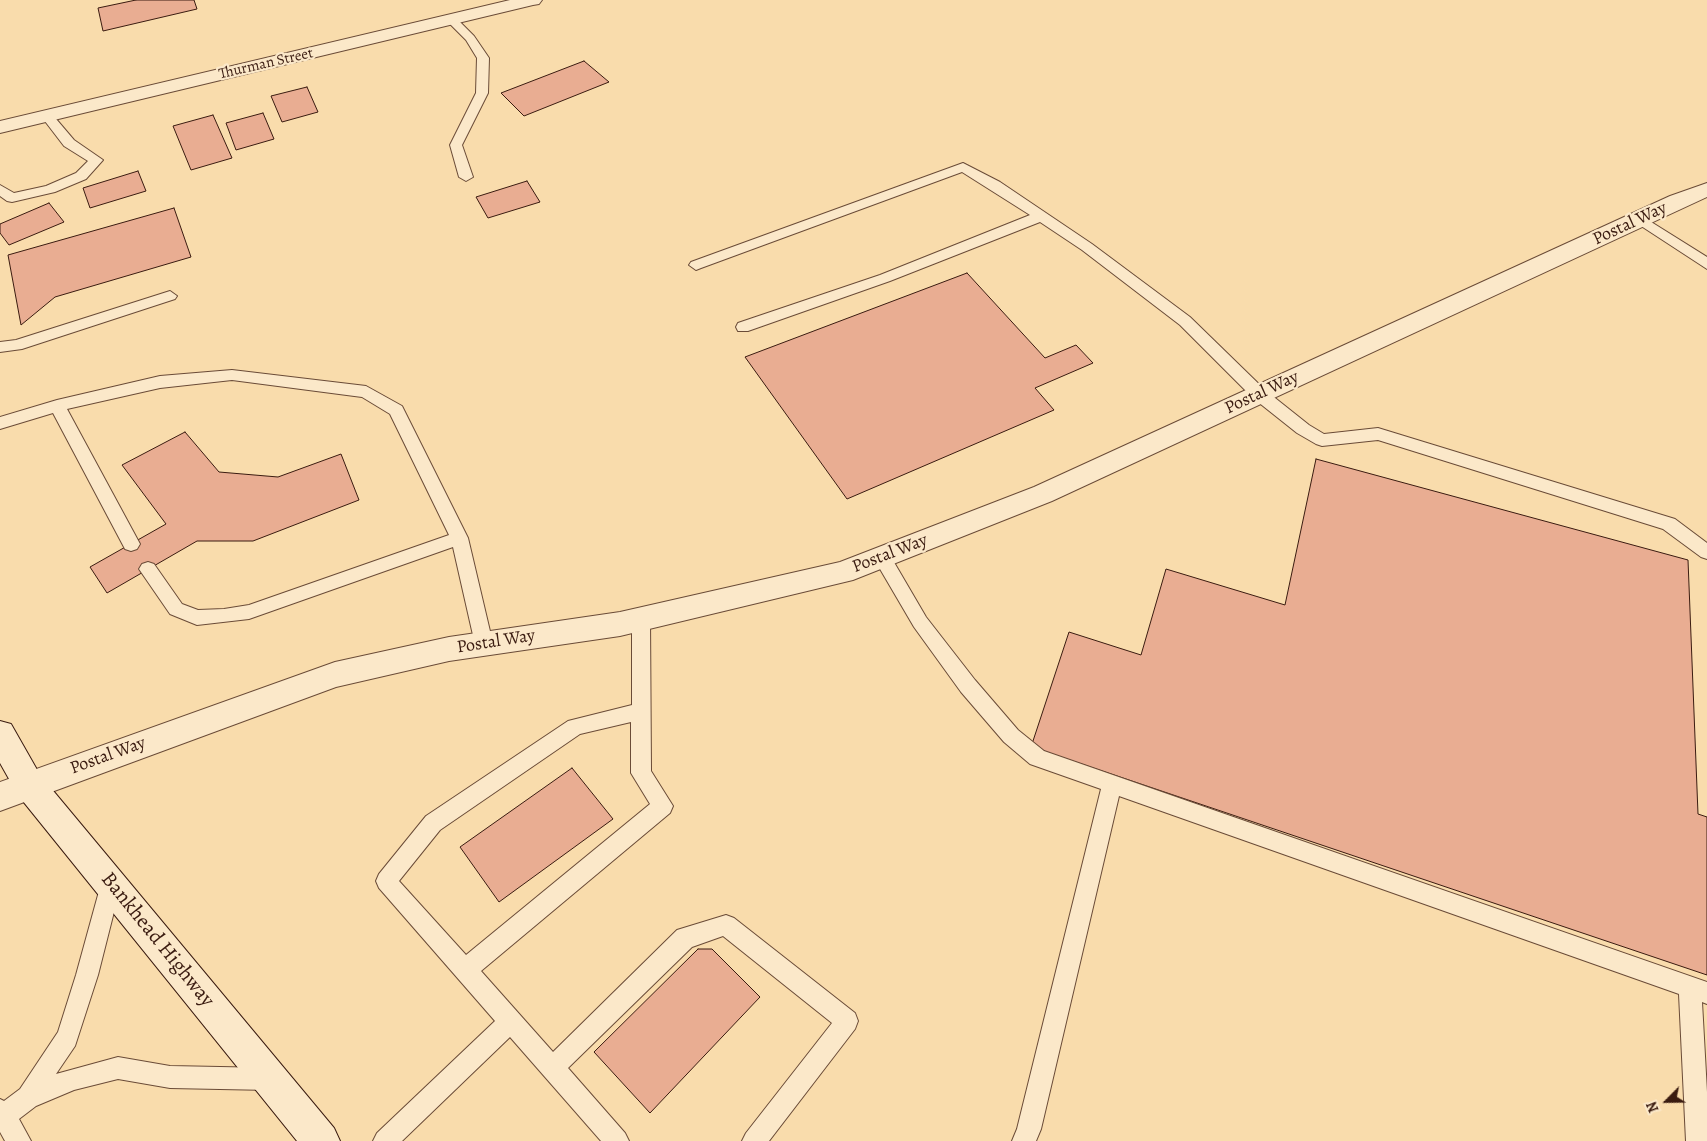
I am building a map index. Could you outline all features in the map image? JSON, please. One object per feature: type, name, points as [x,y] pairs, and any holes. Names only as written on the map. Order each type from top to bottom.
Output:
[{"type":"street","name":"Thurman Street","points":[[0,127],[533,0]]},
{"type":"street","name":"Postal Way","points":[[14,791],[335,675],[449,649],[641,619],[843,572],[1043,494],[1640,219],[1707,190]]},
{"type":"street","name":"Bankhead Highway","points":[[0,734],[14,791],[111,884],[321,1141]]},
{"type":"lane","points":[[451,20],[470,38],[483,58],[482,93],[456,145],[466,177]]},
{"type":"lane","points":[[0,190],[12,198],[50,188],[81,176],[96,160],[69,143],[47,116]]},
{"type":"lane","points":[[696,265],[963,167],[1041,216],[1087,248],[1184,321],[1260,394],[1303,429],[1322,440],[1378,434],[1669,524],[1707,552]]},
{"type":"lane","points":[[743,327],[885,278],[1041,216]]},
{"type":"lane","points":[[1640,219],[1707,264]]},
{"type":"lane","points":[[0,348],[17,345],[170,296]]},
{"type":"lane","points":[[0,423],[57,406],[160,382],[232,375],[366,392],[396,410],[459,538],[484,644]]},
{"type":"lane","points":[[57,406],[131,544]]},
{"type":"lane","points":[[148,569],[176,609],[197,618],[249,612],[459,538]]},
{"type":"lane","points":[[882,557],[920,622],[968,686],[1011,736],[1037,758],[1699,990],[1698,1141]]},
{"type":"lane","points":[[465,970],[663,806],[640,773],[641,619]]},
{"type":"lane","points":[[616,1141],[386,881],[433,823],[567,732],[575,727],[641,711]]},
{"type":"lane","points":[[1024,1141],[1032,1119],[1112,785]]},
{"type":"lane","points":[[28,1098],[67,1038],[87,976],[111,884]]},
{"type":"lane","points":[[552,1068],[685,938],[726,926],[847,1021],[754,1141]]},
{"type":"lane","points":[[385,1141],[511,1021]]},
{"type":"lane","points":[[19,1141],[1,1115],[28,1098],[74,1079],[118,1068],[170,1076],[270,1079]]},
{"type":"building","points":[[136,0],[194,0],[197,9],[103,31],[98,8]]},
{"type":"building","points":[[584,61],[609,82],[524,116],[501,93]]},
{"type":"building","points":[[307,87],[318,112],[282,122],[271,96]]},
{"type":"building","points":[[263,113],[274,139],[236,150],[226,123]]},
{"type":"building","points":[[213,115],[232,158],[191,170],[173,126]]},
{"type":"building","points":[[138,171],[146,191],[90,208],[83,188]]},
{"type":"building","points":[[527,181],[540,202],[488,218],[476,197]]},
{"type":"building","points":[[49,203],[64,222],[9,245],[0,233],[0,224]]},
{"type":"building","points":[[174,208],[191,257],[55,297],[21,325],[8,255]]},
{"type":"building","points":[[967,273],[1045,358],[1076,345],[1093,363],[1035,388],[1054,410],[847,499],[745,357]]},
{"type":"building","points":[[185,432],[219,472],[278,477],[341,454],[359,500],[253,541],[197,541],[107,593],[90,567],[166,524],[122,465]]},
{"type":"building","points":[[1316,459],[1688,560],[1698,814],[1707,817],[1707,975],[1031,747],[1069,632],[1141,655],[1166,569],[1285,605]]},
{"type":"building","points":[[572,768],[613,819],[499,902],[460,847]]},
{"type":"building","points":[[698,949],[712,949],[760,997],[650,1113],[594,1052]]}]
